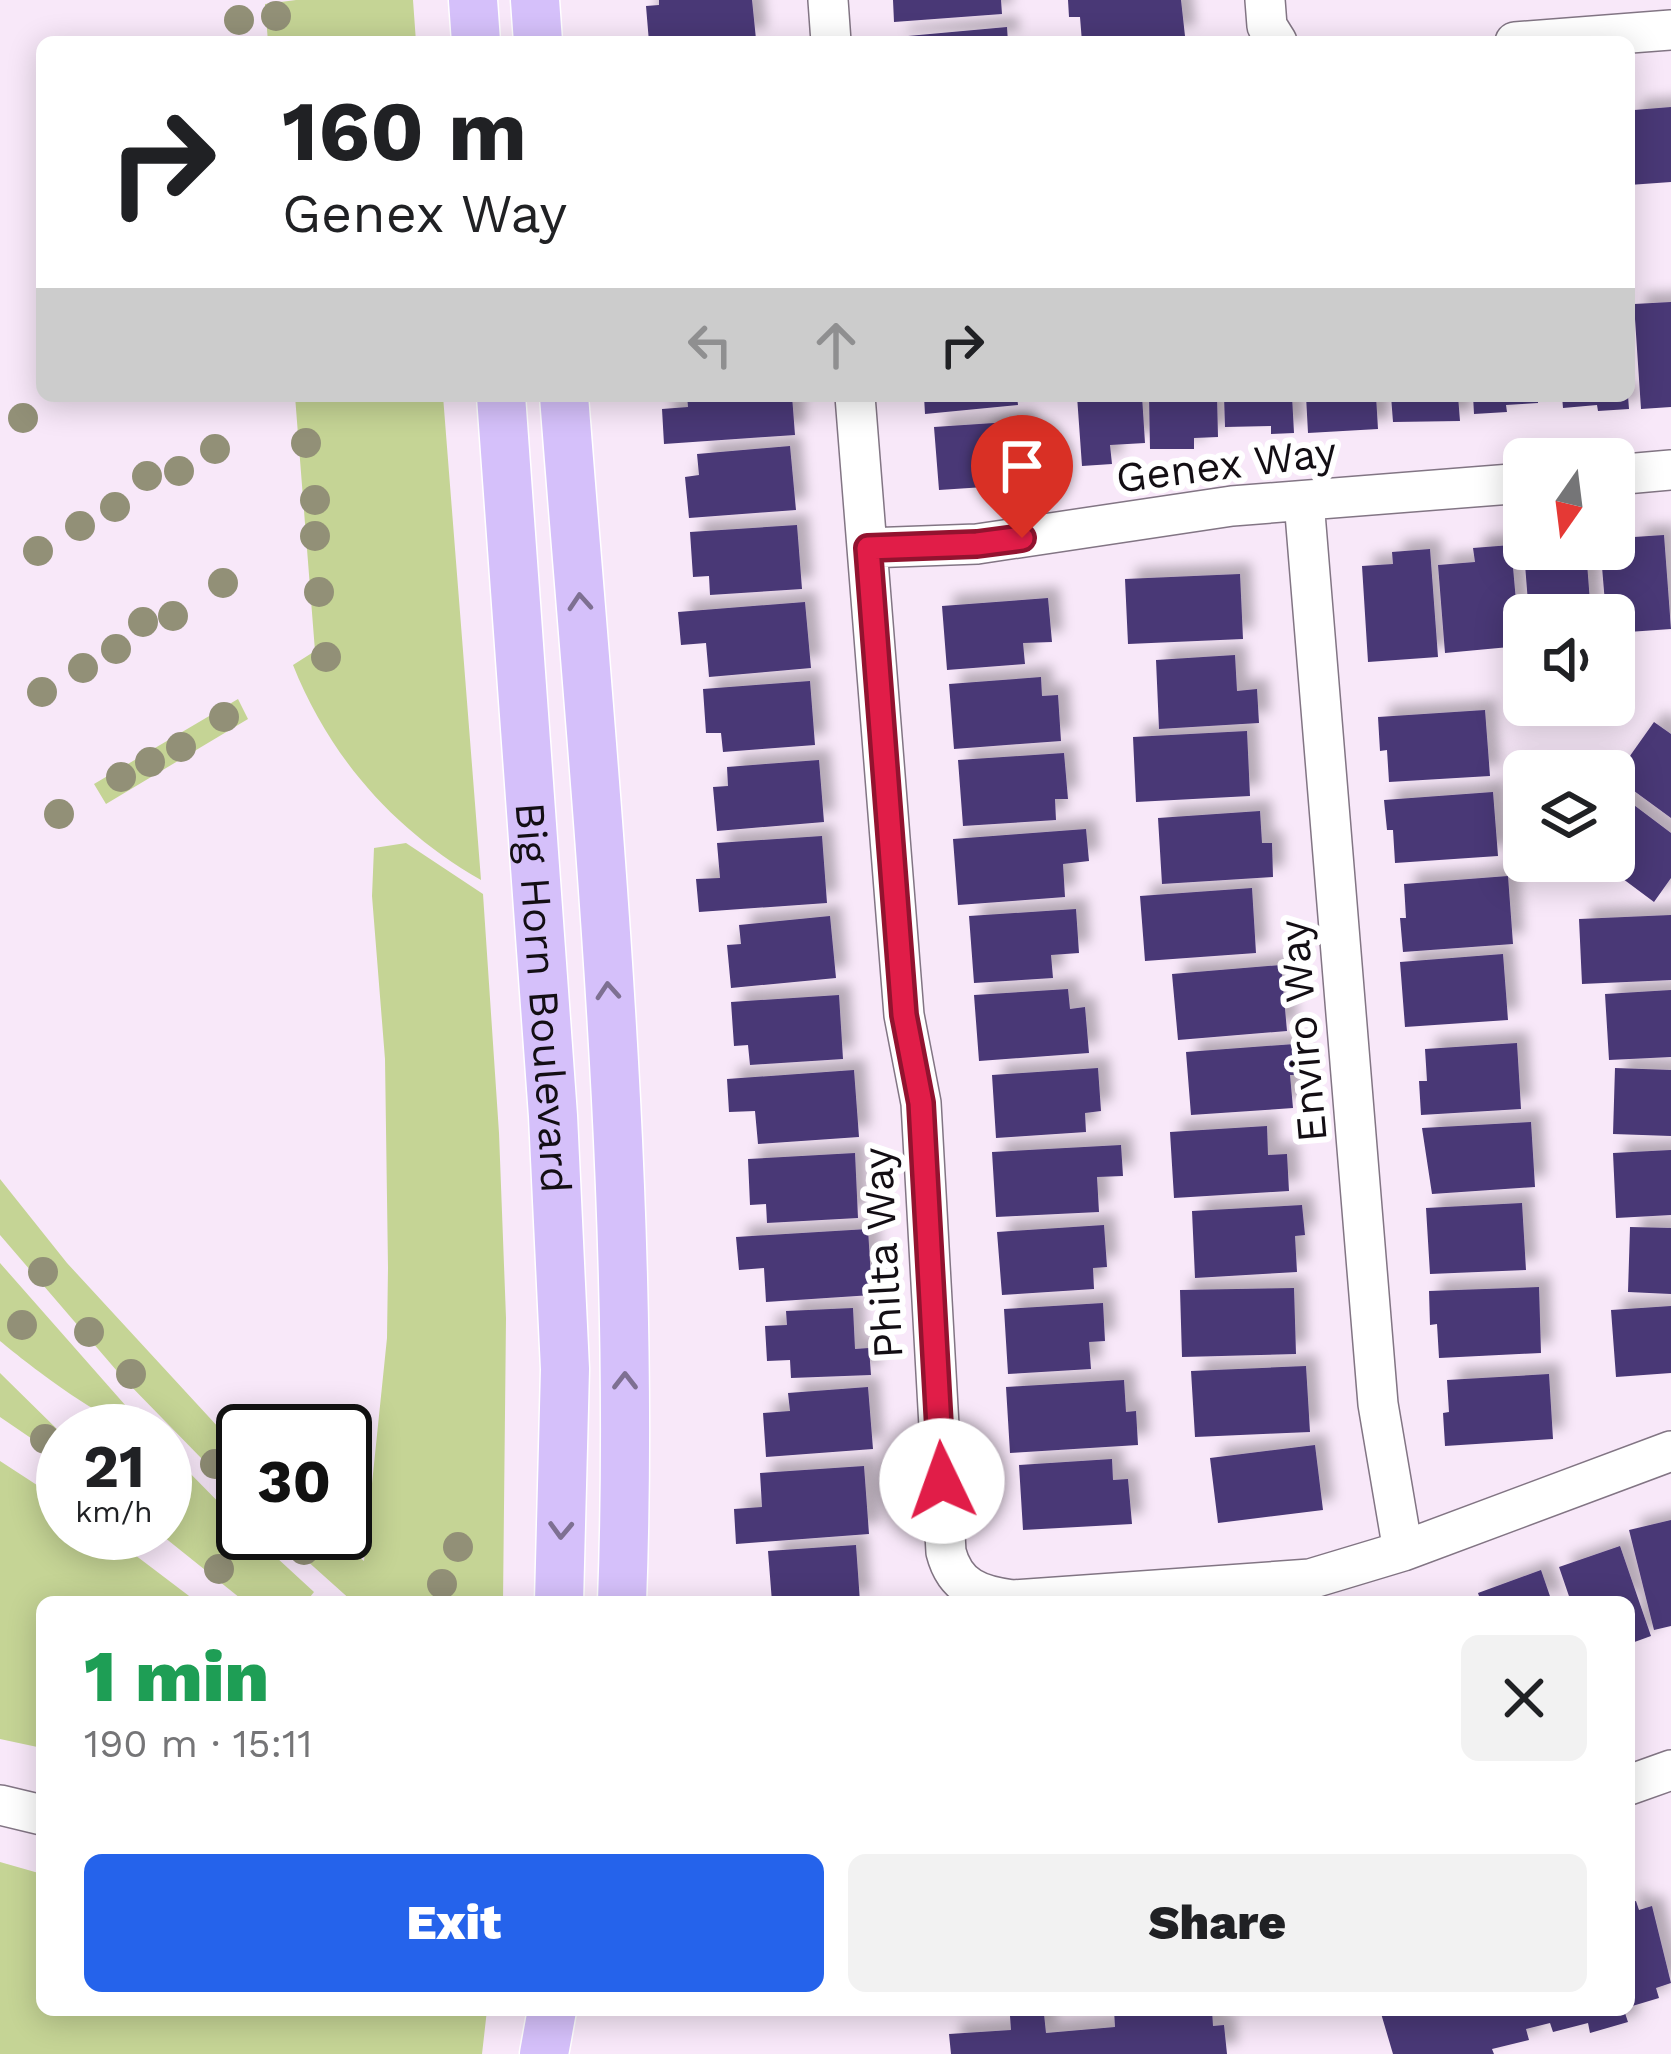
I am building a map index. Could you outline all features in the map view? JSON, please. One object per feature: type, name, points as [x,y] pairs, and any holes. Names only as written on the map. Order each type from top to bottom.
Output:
[{"type":"main road","points":[[473,0],[476,36]]},
{"type":"main road","points":[[535,0],[538,36]]},
{"type":"main road","name":"Big Horn Boulevard","points":[[501,402],[554,1116],[565,1369],[559,1596]]},
{"type":"main road","name":"Big Horn Boulevard","points":[[564,402],[623,1196],[622,1596]]},
{"type":"main road","points":[[544,2054],[551,2016]]},
{"type":"street","points":[[828,0],[831,36]]},
{"type":"street","points":[[1265,0],[1267,26],[1273,36]]},
{"type":"street","points":[[1593,36],[1671,30]]},
{"type":"street","name":"Philta Way","points":[[856,402],[904,1015],[921,1103],[944,1529],[950,1569],[960,1582],[987,1596]]},
{"type":"street","points":[[1635,473],[1671,470]]},
{"type":"street","name":"Genex Way","points":[[868,548],[977,544],[1210,509],[1503,485]]},
{"type":"street","name":"Enviro Way","points":[[1304,502],[1378,1404],[1403,1551]]},
{"type":"street","name":"Philta Way","points":[[1077,1596],[1310,1579],[1403,1551],[1671,1451]]},
{"type":"street","points":[[1635,1783],[1671,1770]]},
{"type":"street","points":[[0,1805],[36,1814]]},
{"type":"green space","points":[[413,0],[416,36],[268,36],[265,4]]},
{"type":"green space","points":[[295,402],[443,402],[481,880],[393,815],[346,761],[293,665],[315,651]]},
{"type":"green space","points":[[238,699],[248,719],[106,804],[94,784]]},
{"type":"green space","points":[[406,843],[483,894],[506,1318],[503,1596],[346,1596],[306,1560],[372,1560],[372,1483],[387,1338],[388,1268],[385,1059],[372,896],[374,848]]},
{"type":"green space","points":[[0,1179],[67,1263],[216,1425],[216,1473],[192,1449],[192,1404],[148,1404],[0,1235]]},
{"type":"green space","points":[[0,1263],[124,1404],[87,1404],[0,1341]]},
{"type":"green space","points":[[0,1373],[36,1408],[36,1442],[0,1417]]},
{"type":"green space","points":[[0,1461],[36,1484],[36,1560],[142,1560],[189,1596],[36,1596],[36,1747],[0,1739]]},
{"type":"green space","points":[[192,1475],[216,1500],[216,1560],[279,1560],[314,1592],[311,1596],[238,1596],[192,1559]]},
{"type":"green space","points":[[0,1862],[36,1872],[36,2016],[486,2016],[482,2054],[0,2054]]},
{"type":"building","points":[[659,0],[752,0],[756,36],[648,36],[646,6],[659,5]]},
{"type":"building","points":[[893,0],[1001,0],[1002,14],[894,22]]},
{"type":"building","points":[[1068,0],[1181,0],[1185,36],[1082,36],[1080,17],[1069,17]]},
{"type":"building","points":[[1007,27],[1008,36],[908,36]]},
{"type":"building","points":[[1671,107],[1671,182],[1635,185],[1635,110]]},
{"type":"building","points":[[1671,302],[1671,407],[1641,409],[1635,304]]},
{"type":"building","points":[[688,402],[792,402],[795,435],[664,444],[662,409],[688,407]]},
{"type":"building","points":[[924,402],[1018,402],[1018,405],[925,414]]},
{"type":"building","points":[[1077,402],[1142,402],[1145,443],[1110,445],[1112,464],[1082,466]]},
{"type":"building","points":[[1149,402],[1217,402],[1218,437],[1194,438],[1194,449],[1150,449]]},
{"type":"building","points":[[1224,402],[1292,402],[1294,433],[1271,434],[1271,426],[1225,427]]},
{"type":"building","points":[[1306,402],[1376,402],[1378,429],[1308,433]]},
{"type":"building","points":[[1391,402],[1458,402],[1460,421],[1393,422]]},
{"type":"building","points":[[1473,402],[1538,402],[1506,405],[1507,412],[1474,414]]},
{"type":"building","points":[[1562,402],[1628,402],[1629,409],[1598,411],[1597,405],[1563,408]]},
{"type":"building","points":[[1024,421],[1026,439],[1040,438],[1043,483],[939,490],[934,427]]},
{"type":"building","points":[[790,446],[796,510],[689,518],[685,477],[699,475],[697,454]]},
{"type":"building","points":[[797,525],[802,589],[710,595],[709,576],[693,577],[690,532]]},
{"type":"building","points":[[1664,535],[1671,629],[1635,632],[1635,594],[1604,594],[1602,570],[1635,570],[1635,537]]},
{"type":"building","points":[[1503,546],[1503,570],[1513,570],[1515,594],[1503,594],[1503,648],[1445,653],[1438,565],[1475,562],[1473,548]]},
{"type":"building","points":[[1430,549],[1438,657],[1368,662],[1362,566],[1393,564],[1392,552]]},
{"type":"building","points":[[1525,570],[1588,570],[1589,594],[1527,594]]},
{"type":"building","points":[[1240,574],[1243,639],[1128,644],[1125,579]]},
{"type":"building","points":[[1048,598],[1052,642],[1023,643],[1025,664],[947,670],[942,606]]},
{"type":"building","points":[[805,602],[811,668],[709,677],[706,643],[681,645],[678,612]]},
{"type":"building","points":[[1235,655],[1237,691],[1257,689],[1259,723],[1159,729],[1156,660]]},
{"type":"building","points":[[1041,677],[1042,696],[1058,695],[1061,741],[954,749],[949,684]]},
{"type":"building","points":[[810,681],[815,745],[723,752],[721,733],[706,733],[703,689]]},
{"type":"building","points":[[1485,710],[1490,776],[1389,782],[1387,750],[1380,751],[1378,717]]},
{"type":"building","points":[[1654,722],[1671,734],[1671,818],[1635,792],[1634,750]]},
{"type":"building","points":[[1247,731],[1250,796],[1136,802],[1133,737]]},
{"type":"building","points":[[1064,753],[1068,799],[1055,799],[1056,820],[963,826],[958,760]]},
{"type":"building","points":[[819,760],[824,822],[717,831],[713,787],[728,786],[727,767]]},
{"type":"building","points":[[1493,792],[1498,856],[1395,863],[1393,830],[1387,830],[1384,800]]},
{"type":"building","points":[[1635,806],[1671,833],[1671,878],[1654,902],[1627,882],[1635,882]]},
{"type":"building","points":[[1260,811],[1262,843],[1272,843],[1273,877],[1162,884],[1158,818]]},
{"type":"building","points":[[1086,829],[1089,861],[1063,864],[1065,897],[958,905],[953,839]]},
{"type":"building","points":[[822,836],[827,903],[699,912],[696,879],[720,878],[717,843]]},
{"type":"building","points":[[1503,876],[1503,882],[1508,882],[1513,944],[1403,952],[1404,884]]},
{"type":"building","points":[[1252,888],[1256,953],[1145,961],[1140,896]]},
{"type":"building","points":[[1076,909],[1079,953],[1051,955],[1053,978],[974,983],[969,916]]},
{"type":"building","points":[[1671,915],[1671,980],[1582,984],[1579,919]]},
{"type":"building","points":[[830,916],[836,978],[731,988],[727,945],[741,944],[739,925]]},
{"type":"building","points":[[1503,954],[1508,1020],[1405,1027],[1400,962]]},
{"type":"building","points":[[1281,965],[1287,1031],[1178,1040],[1172,974]]},
{"type":"building","points":[[1068,989],[1070,1009],[1085,1007],[1089,1053],[979,1061],[974,995]]},
{"type":"building","points":[[1671,990],[1671,1057],[1609,1060],[1605,994]]},
{"type":"building","points":[[839,995],[843,1059],[750,1065],[748,1045],[734,1046],[731,1002]]},
{"type":"building","points":[[1517,1043],[1521,1109],[1421,1115],[1419,1081],[1427,1081],[1425,1049]]},
{"type":"building","points":[[1295,1044],[1298,1075],[1290,1075],[1293,1108],[1191,1115],[1186,1052]]},
{"type":"building","points":[[1098,1068],[1101,1111],[1085,1113],[1086,1132],[996,1138],[992,1075]]},
{"type":"building","points":[[1615,1068],[1671,1070],[1671,1136],[1613,1134]]},
{"type":"building","points":[[854,1070],[859,1137],[758,1144],[755,1111],[729,1112],[727,1079]]},
{"type":"building","points":[[1531,1122],[1535,1187],[1432,1194],[1422,1128]]},
{"type":"building","points":[[1267,1126],[1268,1155],[1287,1154],[1289,1191],[1174,1198],[1170,1132]]},
{"type":"building","points":[[1121,1145],[1123,1176],[1097,1177],[1099,1212],[996,1217],[992,1152]]},
{"type":"building","points":[[1671,1150],[1671,1215],[1616,1218],[1613,1153]]},
{"type":"building","points":[[855,1153],[858,1218],[767,1223],[766,1204],[750,1205],[748,1159]]},
{"type":"building","points":[[1522,1203],[1526,1270],[1430,1274],[1426,1208]]},
{"type":"building","points":[[1302,1205],[1305,1235],[1295,1236],[1297,1272],[1195,1278],[1192,1211]]},
{"type":"building","points":[[1104,1225],[1107,1267],[1093,1268],[1094,1289],[1002,1295],[997,1232]]},
{"type":"building","points":[[1630,1227],[1671,1228],[1671,1294],[1628,1292]]},
{"type":"building","points":[[868,1229],[872,1295],[766,1302],[764,1268],[739,1270],[736,1237]]},
{"type":"building","points":[[1539,1287],[1541,1353],[1439,1358],[1437,1324],[1430,1325],[1429,1291]]},
{"type":"building","points":[[1294,1288],[1296,1354],[1182,1357],[1180,1290]]},
{"type":"building","points":[[1103,1303],[1105,1341],[1089,1342],[1091,1369],[1008,1374],[1004,1309]]},
{"type":"building","points":[[1671,1306],[1671,1373],[1616,1377],[1611,1310]]},
{"type":"building","points":[[853,1308],[855,1349],[869,1348],[871,1375],[791,1378],[790,1360],[767,1361],[765,1326],[787,1325],[786,1311]]},
{"type":"building","points":[[1306,1366],[1310,1432],[1195,1437],[1191,1371]]},
{"type":"building","points":[[1549,1374],[1553,1439],[1445,1446],[1447,1380]]},
{"type":"building","points":[[1124,1380],[1126,1412],[1136,1411],[1138,1445],[1010,1453],[1006,1387]]},
{"type":"building","points":[[868,1387],[873,1449],[766,1457],[763,1413],[790,1411],[788,1393]]},
{"type":"building","points":[[1315,1445],[1323,1510],[1218,1523],[1210,1458]]},
{"type":"building","points":[[1112,1459],[1113,1480],[1128,1479],[1132,1524],[1023,1530],[1019,1465]]},
{"type":"building","points":[[864,1466],[869,1534],[736,1544],[734,1509],[762,1507],[760,1473]]},
{"type":"building","points":[[1671,1520],[1671,1626],[1654,1630],[1629,1530]]},
{"type":"building","points":[[856,1545],[860,1596],[772,1596],[768,1551]]},
{"type":"building","points":[[1620,1546],[1651,1636],[1635,1642],[1635,1596],[1569,1596],[1559,1567]]},
{"type":"building","points":[[1541,1570],[1550,1596],[1479,1596]]},
{"type":"building","points":[[1635,1901],[1639,1910],[1652,1906],[1671,1983],[1656,1988],[1659,1998],[1635,2005]]},
{"type":"building","points":[[1010,2016],[1044,2016],[1046,2033],[1115,2027],[1114,2016],[1212,2016],[1213,2026],[1224,2025],[1227,2054],[951,2054],[949,2034],[1011,2030]]},
{"type":"building","points":[[1382,2016],[1626,2016],[1628,2022],[1590,2033],[1588,2023],[1553,2032],[1550,2023],[1526,2029],[1529,2040],[1492,2049],[1494,2054],[1393,2054]]},
{"type":"route","points":[[942,1481],[921,1103],[904,1015],[868,548],[1022,538]]}]
